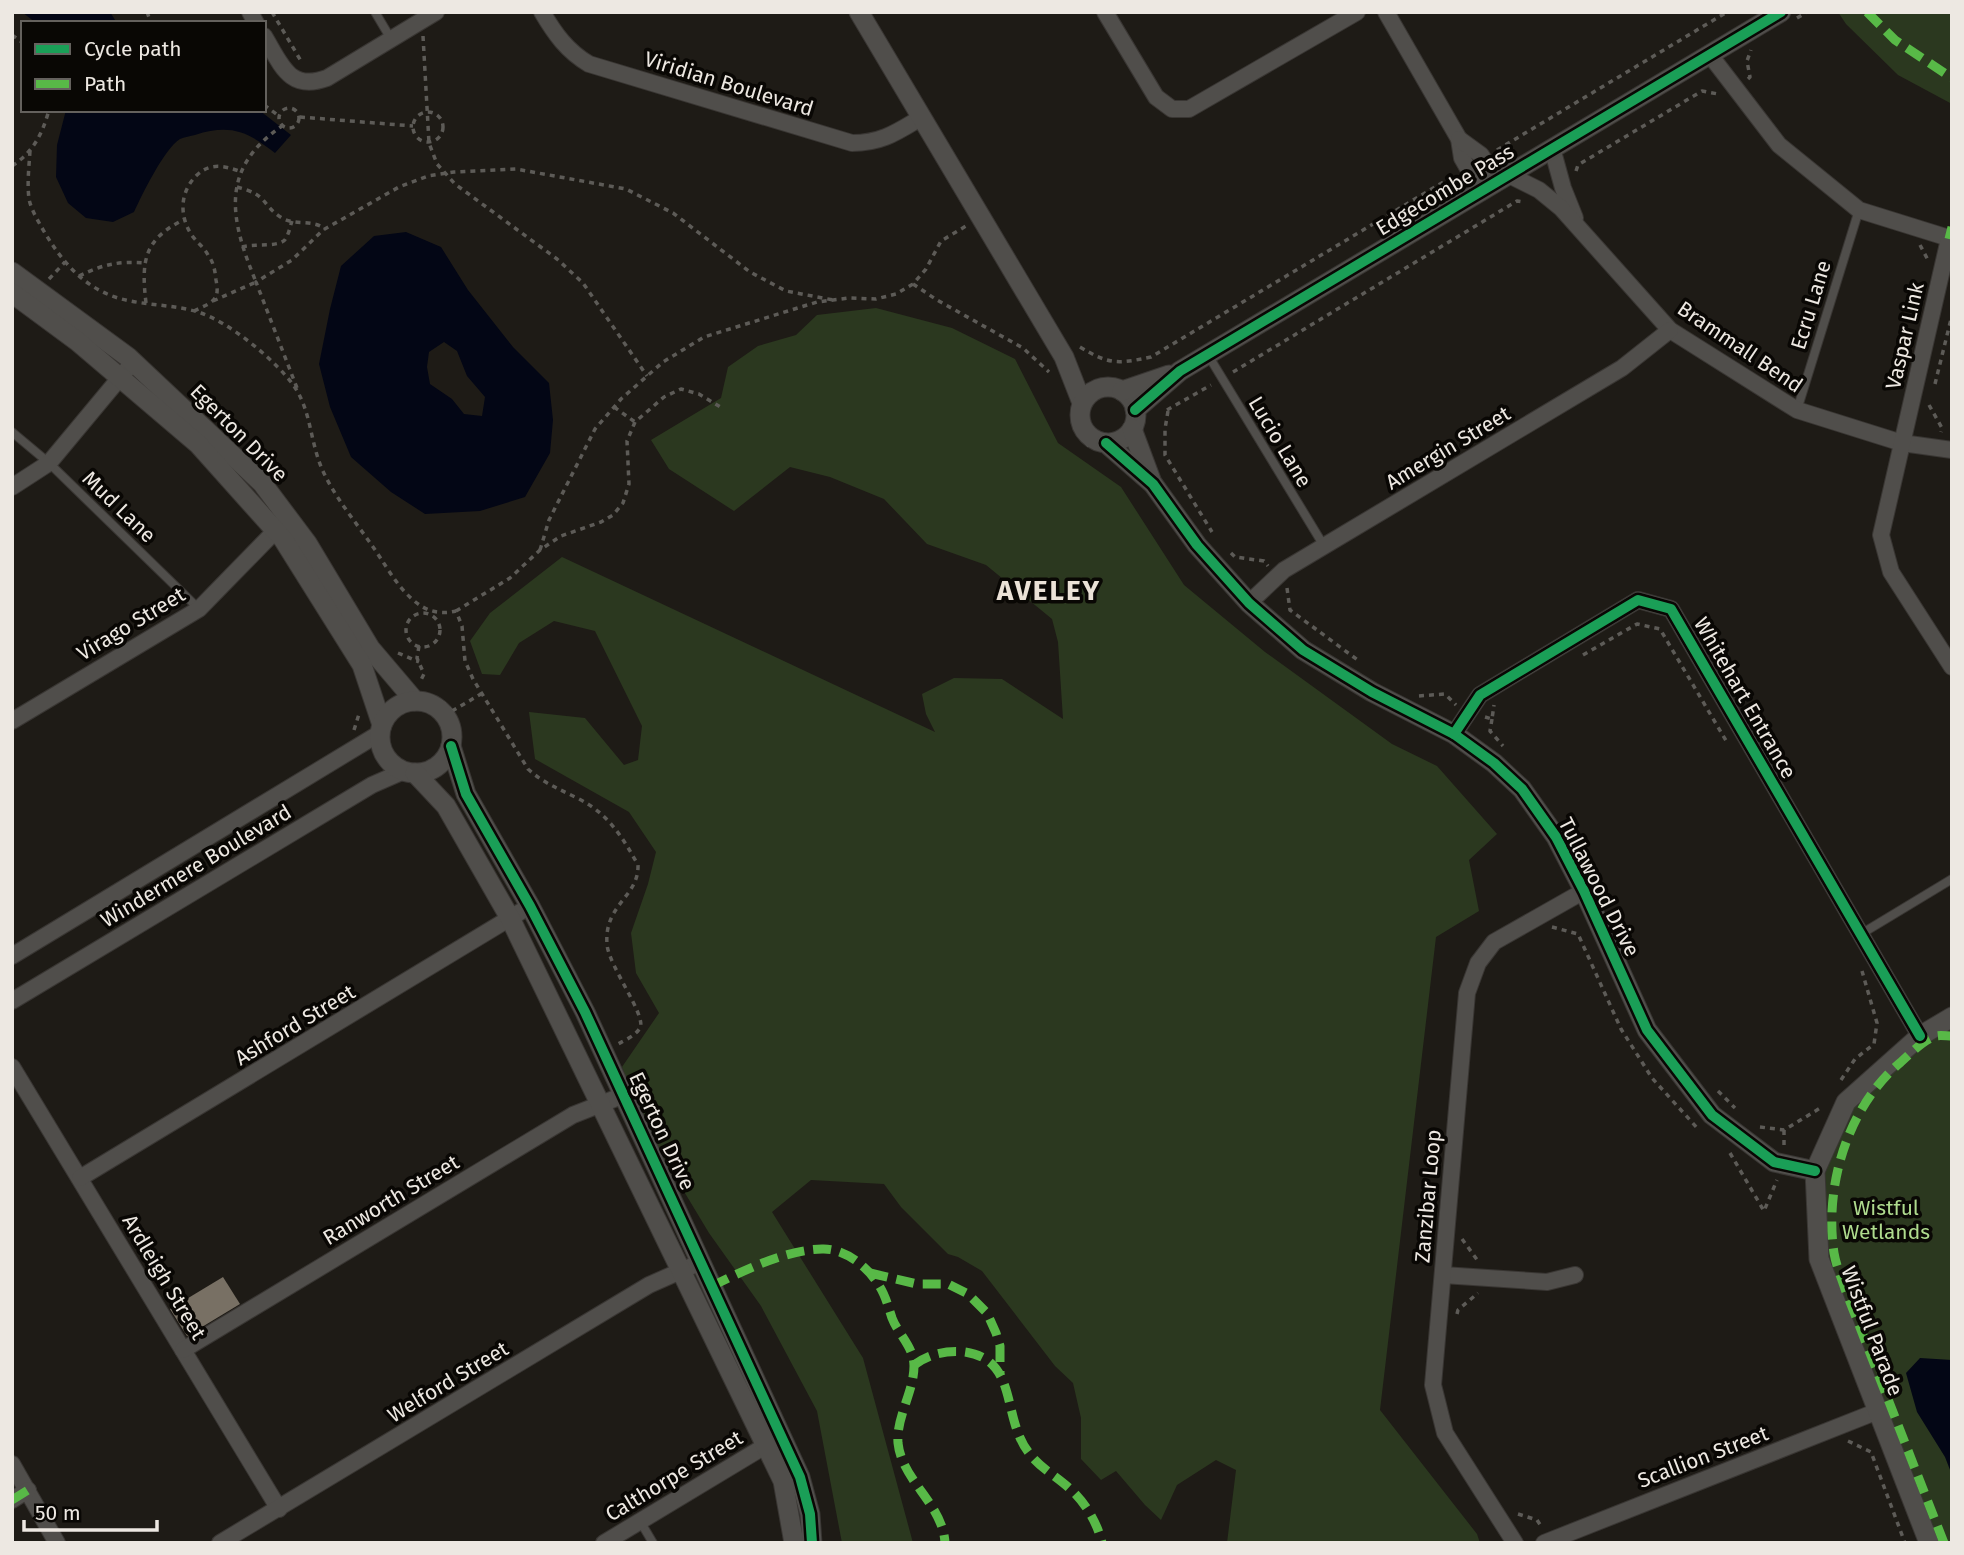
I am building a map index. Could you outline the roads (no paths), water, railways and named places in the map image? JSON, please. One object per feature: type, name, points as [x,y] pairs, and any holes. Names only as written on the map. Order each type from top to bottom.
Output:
[{"type":"street","name":"Viridian Boulevard","points":[[542,12],[556,36],[573,55],[589,64],[852,143],[879,141],[922,117]]},
{"type":"street","points":[[859,12],[981,216],[1072,352],[1102,388]]},
{"type":"street","points":[[1105,12],[1156,97],[1172,109],[1189,109],[1357,12]]},
{"type":"street","points":[[1386,12],[1459,139],[1462,158],[1467,168],[1496,183]]},
{"type":"street","name":"Edgecombe Pass","points":[[1135,410],[1151,388],[1710,55],[1789,15]]},
{"type":"street","points":[[266,39],[286,73],[298,81],[313,83],[327,78],[429,16]]},
{"type":"street","points":[[1710,55],[1779,145],[1859,210],[1950,239]]},
{"type":"street","points":[[1459,139],[1483,158],[1496,183]]},
{"type":"street","name":"Brammall Bend","points":[[1552,148],[1563,188],[1580,230]]},
{"type":"street","name":"Brammall Bend","points":[[1496,183],[1539,190],[1580,230],[1670,330],[1797,411],[1902,443],[1946,449]]},
{"type":"street","name":"Vaspar Link","points":[[1950,239],[1881,535],[1891,572],[1952,667]]},
{"type":"street","name":"Egerton Drive","points":[[12,272],[133,362],[262,484],[321,597],[362,665],[381,729]]},
{"type":"street","name":"Egerton Drive","points":[[12,293],[77,341],[121,378],[198,444],[282,525],[307,543],[370,648],[414,694]]},
{"type":"street","name":"Amergin Street","points":[[1250,603],[1284,570],[1622,368],[1670,330]]},
{"type":"street","points":[[1072,352],[1082,403],[1080,421],[1090,437],[1107,443],[1121,440],[1135,423],[1132,402],[1122,391],[1102,388],[1094,391],[1082,403]]},
{"type":"street","points":[[12,486],[50,463],[133,362]]},
{"type":"street","name":"Edgecombe Pass","points":[[1122,391],[1151,388]]},
{"type":"street","name":"Tullawood Drive","points":[[1132,429],[1153,484]]},
{"type":"street","name":"Tullawood Drive","points":[[1107,443],[1153,484],[1196,545],[1250,603],[1303,650],[1372,692],[1454,734],[1494,762],[1522,789],[1556,837],[1584,891],[1647,1030],[1712,1115],[1774,1162],[1815,1171]]},
{"type":"street","name":"Virago Street","points":[[12,720],[200,609],[282,525]]},
{"type":"street","name":"Whitehart Entrance","points":[[1454,734],[1480,695],[1638,600],[1671,609],[1920,1036]]},
{"type":"street","points":[[414,694],[444,714],[454,739],[446,757],[438,766],[427,772],[409,772],[395,767],[383,752],[381,729],[394,708],[414,694]]},
{"type":"street","name":"Windermere Boulevard","points":[[12,956],[354,750],[381,729]]},
{"type":"street","name":"Egerton Drive","points":[[454,739],[466,794],[586,1012],[800,1477],[810,1514],[812,1543]]},
{"type":"street","name":"Egerton Drive","points":[[409,772],[446,806],[510,918],[783,1481],[794,1543]]},
{"type":"street","name":"Windermere Boulevard","points":[[12,1000],[372,785],[409,772]]},
{"type":"street","name":"Zanzibar Loop","points":[[1515,1543],[1446,1433],[1433,1385],[1467,993],[1478,963],[1494,942],[1584,891]]},
{"type":"street","name":"Ashford Street","points":[[80,1178],[530,906]]},
{"type":"street","name":"Wistful Parade","points":[[1929,1543],[1819,1259],[1815,1171],[1846,1102],[1920,1036],[1952,1017]]},
{"type":"street","name":"Ardleigh Street","points":[[12,1067],[279,1509]]},
{"type":"street","name":"Ranworth Street","points":[[183,1350],[573,1115],[624,1095]]},
{"type":"street","name":"Welford Street","points":[[220,1543],[649,1285],[701,1262]]},
{"type":"street","points":[[1443,1275],[1547,1282],[1576,1275]]},
{"type":"street","name":"Scallion Street","points":[[1546,1542],[1878,1411]]},
{"type":"street","name":"Calthorpe Street","points":[[604,1543],[765,1446]]},
{"type":"street","points":[[12,1464],[58,1543]]},
{"type":"street","points":[[12,1500],[28,1490]]},
{"type":"lane","points":[[375,12],[391,39]]},
{"type":"lane","name":"Ecru Lane","points":[[1797,411],[1859,210]]},
{"type":"lane","name":"Lucio Lane","points":[[1208,355],[1324,546]]},
{"type":"lane","name":"Mud Lane","points":[[12,432],[50,463],[200,609]]},
{"type":"lane","points":[[1861,934],[1952,879]]},
{"type":"lane","points":[[640,1521],[653,1543]]},
{"type":"district","name":"AVELEY","points":[[1049,590]]},
{"type":"park label","name":"Wistful Wetlands","points":[[1886,1220]]}]
